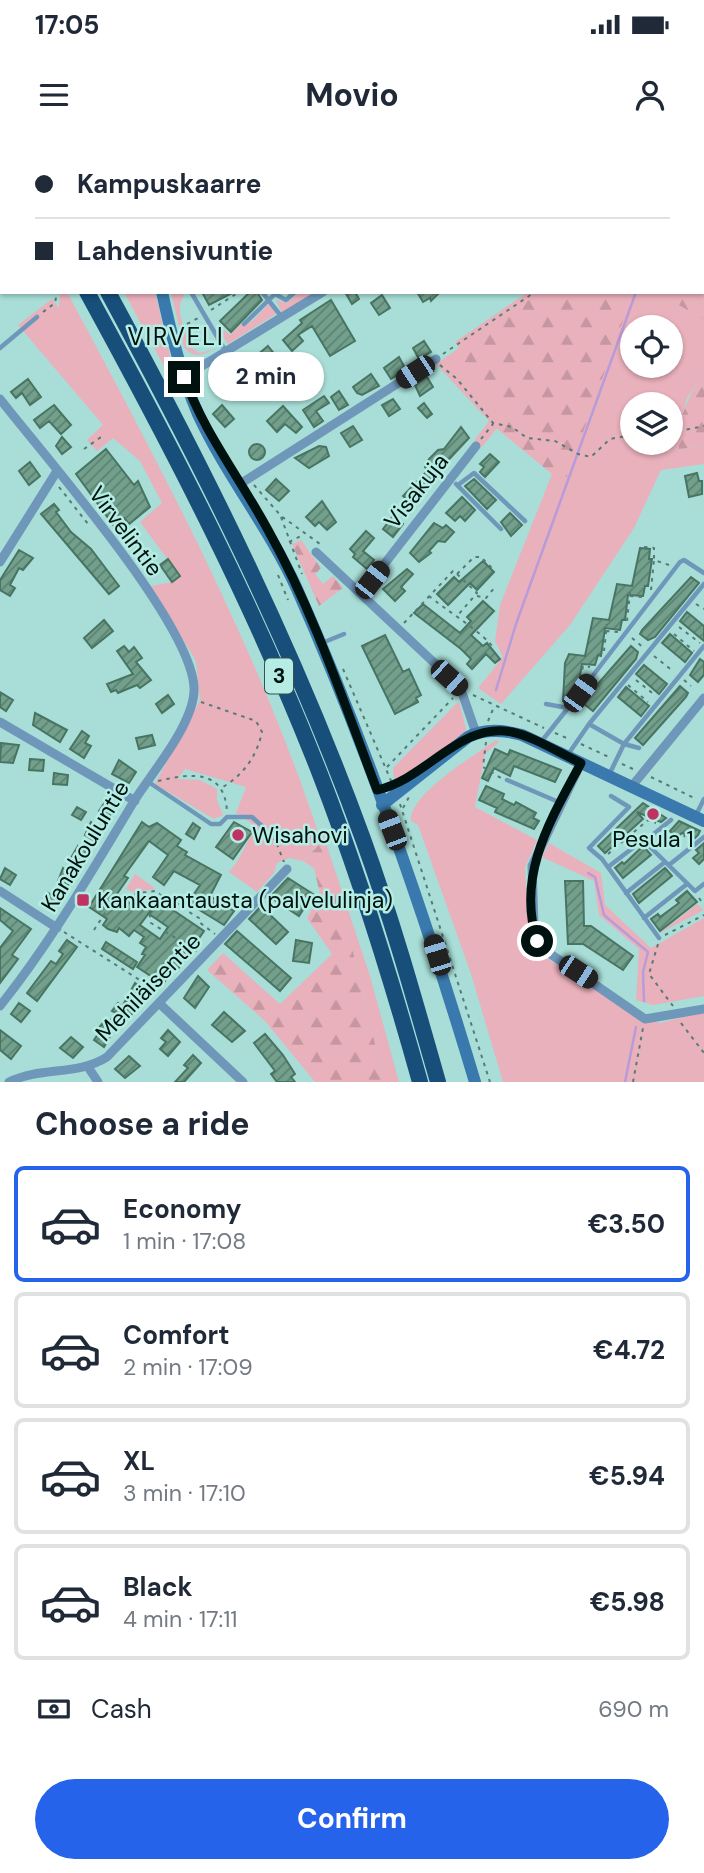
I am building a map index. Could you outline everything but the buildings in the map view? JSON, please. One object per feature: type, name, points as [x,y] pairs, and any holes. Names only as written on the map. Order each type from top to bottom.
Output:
[{"type":"highway","name":"3","points":[[88,294],[156,417],[291,702],[364,897],[420,1082]]},
{"type":"highway","name":"3","points":[[108,294],[217,499],[307,695],[390,917],[438,1082]]},
{"type":"main road","points":[[163,294],[184,377],[199,416],[269,530],[320,644],[429,930],[475,1082]]},
{"type":"main road","points":[[377,790],[393,786],[481,735],[511,732],[700,818]]},
{"type":"main road","points":[[382,805],[421,771]]},
{"type":"street","points":[[184,377],[320,294]]},
{"type":"street","points":[[240,484],[436,359]]},
{"type":"street","name":"Virvelintie","points":[[0,400],[54,475],[132,566],[179,642],[192,674],[193,700]]},
{"type":"street","name":"Visakuja","points":[[361,594],[454,482],[476,446]]},
{"type":"street","points":[[0,562],[54,475]]},
{"type":"street","points":[[316,552],[460,687],[481,735]]},
{"type":"street","points":[[632,786],[704,698]]},
{"type":"street","name":"Kanakouluntie","points":[[0,1006],[57,928],[149,782],[180,729],[193,700]]},
{"type":"street","points":[[0,722],[135,801]]},
{"type":"street","points":[[583,764],[561,803],[532,866],[537,941],[549,953],[645,1018],[704,1009]]},
{"type":"street","name":"Mehiläisentie","points":[[7,1081],[38,1070],[88,1068],[107,1058],[287,869]]},
{"type":"street","points":[[0,891],[57,928]]},
{"type":"street","points":[[163,1001],[243,1082]]},
{"type":"street","points":[[88,1068],[98,1082]]},
{"type":"lane","points":[[192,294],[226,352]]},
{"type":"lane","points":[[264,294],[282,318]]},
{"type":"lane","points":[[244,324],[275,294],[286,300],[293,294]]},
{"type":"lane","points":[[0,348],[37,317]]},
{"type":"lane","points":[[501,529],[454,482],[474,472],[525,521]]},
{"type":"lane","points":[[540,744],[674,569],[684,560],[704,573]]},
{"type":"lane","points":[[567,756],[589,724],[704,584]]},
{"type":"lane","points":[[320,644],[344,634]]},
{"type":"lane","points":[[609,775],[624,744],[704,647]]},
{"type":"lane","points":[[546,704],[568,708]]},
{"type":"lane","points":[[589,724],[624,744],[639,748]]},
{"type":"lane","points":[[507,780],[561,803]]},
{"type":"lane","points":[[149,782],[211,824],[220,824],[227,817],[253,817],[262,826]]},
{"type":"lane","points":[[611,796],[629,807],[589,848],[602,859],[659,938]]},
{"type":"lane","points":[[700,818],[703,800]]},
{"type":"lane","points":[[608,867],[671,820]]},
{"type":"lane","points":[[626,893],[704,837]]},
{"type":"lane","points":[[645,842],[695,891],[704,884]]},
{"type":"lane","points":[[644,918],[687,884]]},
{"type":"lane","points":[[415,1065],[432,1060]]},
{"type":"path","points":[[37,317],[55,303],[57,294]]},
{"type":"path","points":[[187,324],[236,294]]},
{"type":"path","points":[[436,359],[532,294]]},
{"type":"path","points":[[444,371],[457,379],[494,423],[512,428],[527,438],[555,441],[577,453],[595,456],[610,439],[620,437]]},
{"type":"path","points":[[476,446],[494,423]]},
{"type":"path","points":[[683,430],[704,426]]},
{"type":"path","points":[[84,449],[101,437]]},
{"type":"path","points":[[54,475],[93,530]]},
{"type":"path","points":[[288,542],[304,534]]},
{"type":"path","points":[[630,596],[651,598],[654,548],[644,547]]},
{"type":"path","points":[[457,573],[474,557],[481,557],[494,570]]},
{"type":"path","points":[[654,560],[674,569]]},
{"type":"path","points":[[403,623],[453,571],[476,595],[486,598],[495,587]]},
{"type":"path","points":[[625,632],[630,596],[628,587]]},
{"type":"path","points":[[458,616],[476,595]]},
{"type":"path","points":[[429,596],[448,612],[458,616],[494,649]]},
{"type":"path","points":[[691,600],[704,609]]},
{"type":"path","points":[[673,622],[704,647]]},
{"type":"path","points":[[603,663],[607,624]]},
{"type":"path","points":[[668,629],[698,654]]},
{"type":"path","points":[[606,631],[625,632],[691,686]]},
{"type":"path","points":[[582,660],[583,666]]},
{"type":"path","points":[[630,674],[660,700]]},
{"type":"path","points":[[624,682],[654,707]]},
{"type":"path","points":[[386,768],[452,699]]},
{"type":"path","points":[[193,700],[256,720],[262,732],[255,754],[246,767],[232,782],[221,788]]},
{"type":"path","points":[[495,706],[703,800]]},
{"type":"path","points":[[481,735],[484,768],[507,780]]},
{"type":"path","points":[[583,764],[592,749]]},
{"type":"path","points":[[149,782],[197,776],[212,779],[221,788],[226,800],[227,817]]},
{"type":"path","points":[[602,859],[648,819],[662,827]]},
{"type":"path","points":[[262,826],[276,842],[287,869]]},
{"type":"path","points":[[94,930],[107,910],[118,908],[132,894],[155,891],[198,918],[199,922],[221,939]]},
{"type":"path","points":[[695,891],[704,905]]},
{"type":"path","points":[[132,894],[151,907]]},
{"type":"path","points":[[161,895],[151,907],[151,923],[205,956]]},
{"type":"path","points":[[659,938],[704,915]]},
{"type":"path","points":[[57,928],[137,976],[163,1001]]},
{"type":"path","points":[[657,948],[649,974],[670,999],[675,1015],[704,1053]]},
{"type":"path","points":[[633,1082],[645,1018]]},
{"type":"green space","points":[[60,294],[68,294],[205,558],[266,694],[319,835],[323,834],[370,976],[399,1082],[384,1082],[346,922],[316,847],[303,861],[289,858],[277,863],[274,873],[257,892],[229,872],[255,829],[254,825],[236,813],[246,787],[185,769],[177,779],[200,780],[217,789],[217,800],[223,815],[214,819],[155,784],[200,700],[196,661],[151,586],[172,582],[180,576],[140,522],[162,503],[140,461],[113,438],[97,451],[87,440],[103,425],[18,325],[52,299],[59,308]]},
{"type":"green space","points":[[125,294],[155,294],[175,377],[171,379]]},
{"type":"green space","points":[[171,294],[184,296],[180,315],[192,348],[200,353],[216,349],[195,355],[184,347]]},
{"type":"green space","points":[[297,294],[311,294],[282,313],[276,300],[287,303]]},
{"type":"green space","points":[[525,294],[704,294],[704,374],[687,398],[683,413],[683,392],[620,392],[620,455],[683,455],[683,449],[704,446],[704,464],[661,470],[634,528],[570,625],[501,704],[478,688],[503,657],[495,641],[500,605],[552,474],[497,428],[482,447],[474,441],[489,421],[436,364],[459,348],[455,342]]},
{"type":"green space","points":[[538,294],[632,294],[625,315],[620,315],[620,328],[567,477],[552,474],[496,428],[500,421],[489,398],[472,380],[459,348]]},
{"type":"green space","points":[[659,294],[704,294],[704,319]]},
{"type":"green space","points":[[270,303],[276,314],[228,344],[218,329],[222,328],[230,335],[241,324],[251,322]]},
{"type":"green space","points":[[704,374],[704,446],[683,449],[683,414]]},
{"type":"green space","points":[[301,540],[321,568],[315,574],[323,584],[333,576],[343,588],[319,606],[292,544]]},
{"type":"green space","points":[[459,701],[467,733],[401,778],[394,779],[393,768]]},
{"type":"green space","points":[[496,740],[500,741],[485,754],[475,807],[537,840],[525,868],[530,947],[641,1019],[660,1023],[704,1012],[704,1082],[503,1082],[471,974],[418,825],[411,821],[420,799],[431,788]]},
{"type":"green space","points":[[549,843],[601,873],[605,905],[651,948],[704,918],[704,996],[653,1005],[636,1000],[639,949],[599,915],[594,881],[542,857]]},
{"type":"green space","points":[[320,844],[346,922],[384,1082],[315,1082],[265,1021],[207,970],[223,953],[280,1004],[332,954],[307,918],[320,894],[314,868],[303,861]]},
{"type":"green space","points":[[135,874],[156,889],[132,892],[126,889]]},
{"type":"green space","points":[[697,904],[704,910],[660,933]]},
{"type":"waterway","points":[[496,690],[516,624],[635,294]]},
{"type":"waterway","points":[[588,873],[595,877],[604,915],[648,952],[643,972],[644,1001]]},
{"type":"waterway","points":[[625,1082],[636,1027]]},
{"type":"place","name":"Pesula 1","points":[[653,814]]},
{"type":"place","name":"Wisahovi","points":[[238,835]]},
{"type":"place","name":"Kankaantausta (palvelulinja)","points":[[83,900]]},
{"type":"district","name":"VIRVELI","points":[[176,336]]},
{"type":"route","points":[[184,377],[199,416],[269,530],[296,587],[328,661],[377,790],[393,786],[421,771],[468,737],[485,731],[522,735],[581,763],[532,866],[537,941]]}]
